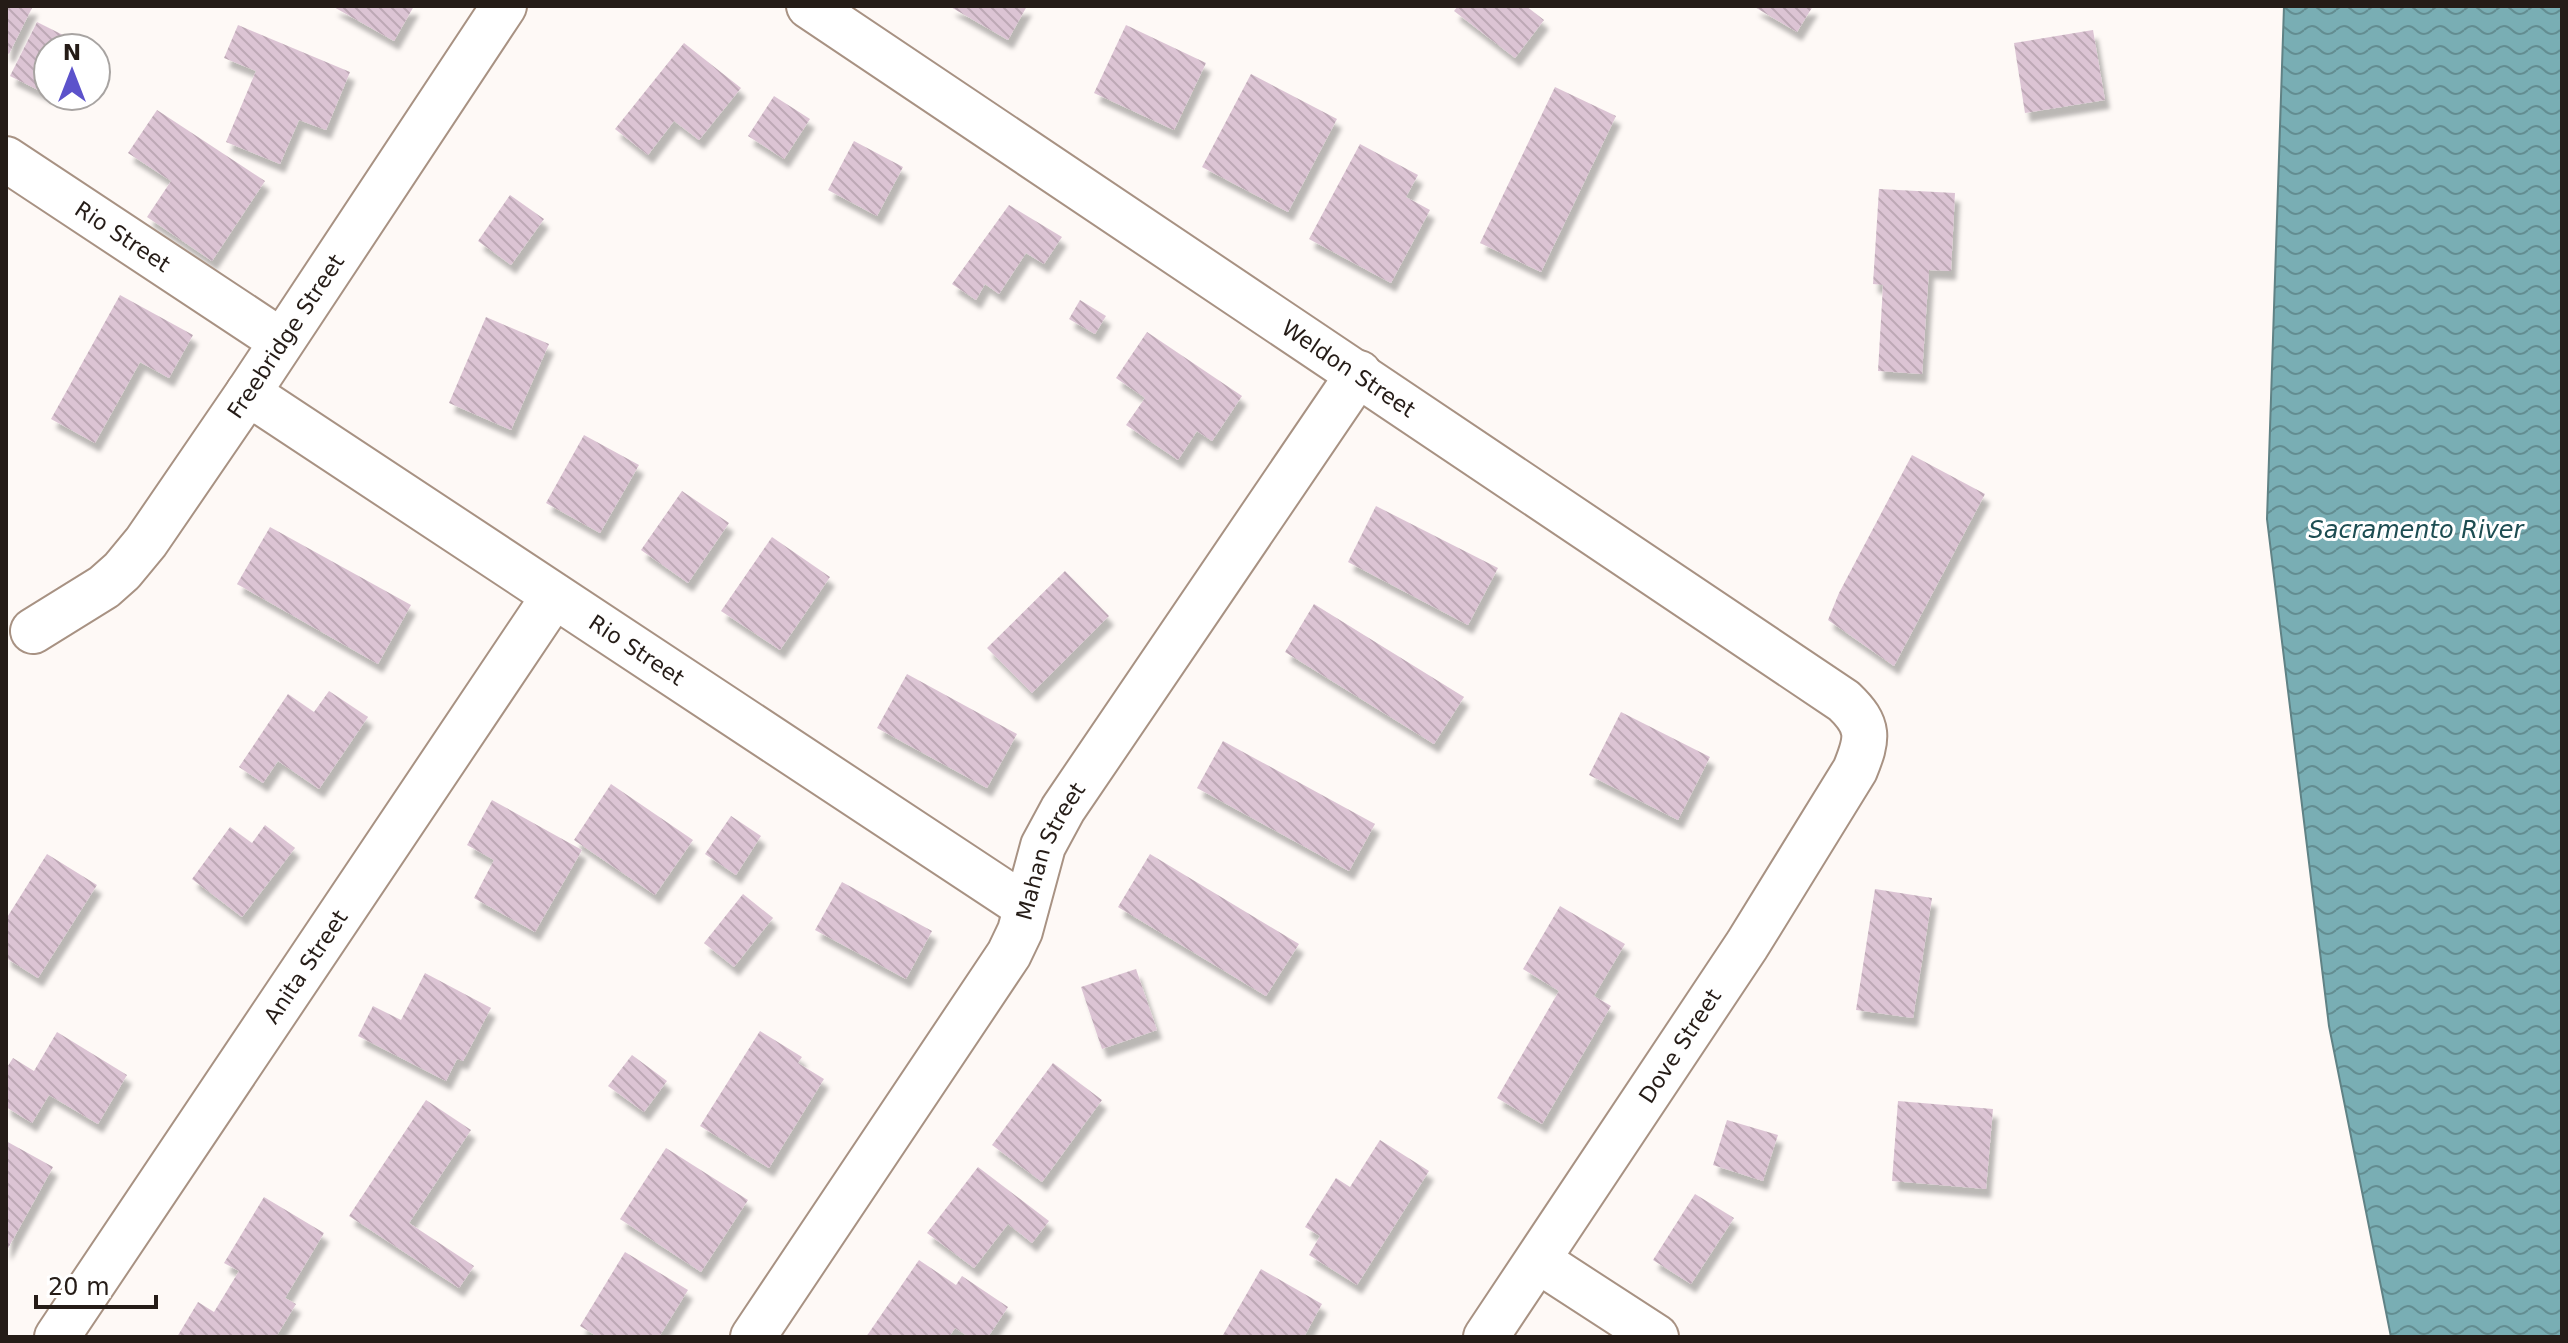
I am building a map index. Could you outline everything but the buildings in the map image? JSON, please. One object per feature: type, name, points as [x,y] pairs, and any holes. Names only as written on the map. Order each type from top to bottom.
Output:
[{"type":"street","name":"Freebridge Street","points":[[33,631],[88,598],[122,571],[146,542],[504,6]]},
{"type":"street","name":"Weldon Street","points":[[809,6],[1844,701],[1860,717],[1865,736],[1864,748]]},
{"type":"street","name":"Rio Street","points":[[6,159],[281,341]]},
{"type":"street","name":"Mahan Street","points":[[753,1337],[1009,954],[1020,931],[1043,846],[1063,809],[1359,373]]},
{"type":"street","name":"Rio Street","points":[[248,393],[1026,907]]},
{"type":"street","name":"Anita Street","points":[[57,1337],[554,596]]},
{"type":"street","name":"Dove Street","points":[[1486,1337],[1747,945],[1855,770],[1864,748]]},
{"type":"street","points":[[1539,1261],[1656,1337]]},
{"type":"water","name":"Sacramento River","points":[[2284,6],[2562,6],[2562,1337],[2391,1337],[2329,1026],[2267,519]]}]
